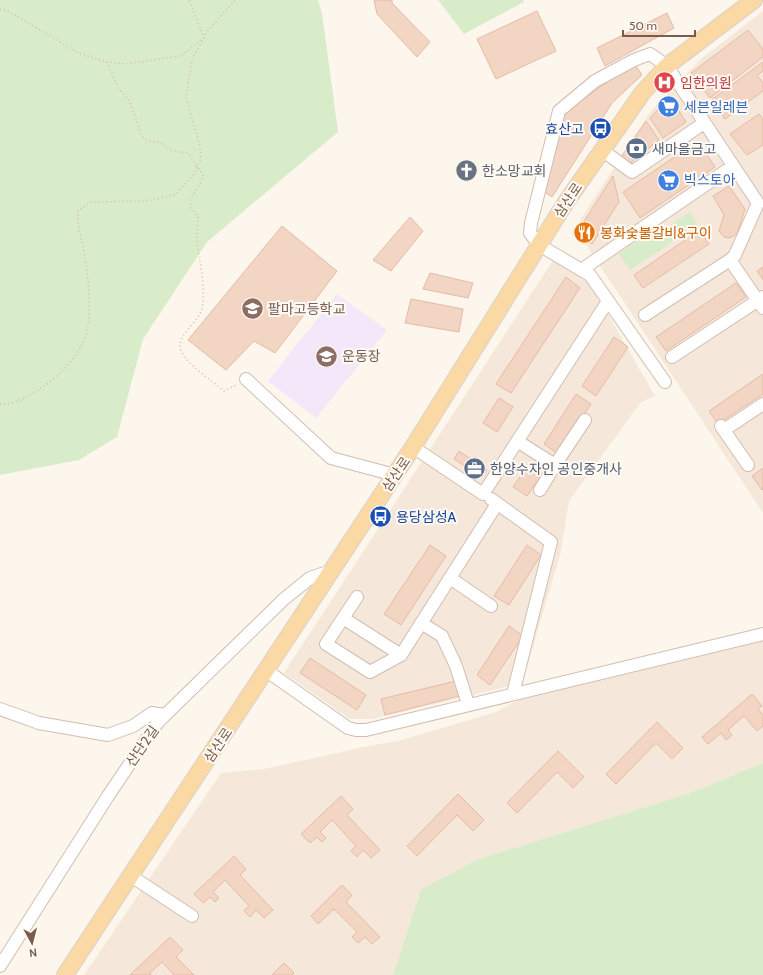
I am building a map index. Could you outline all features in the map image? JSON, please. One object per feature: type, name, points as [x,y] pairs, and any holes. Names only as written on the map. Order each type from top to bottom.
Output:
[{"type":"main road","name":"삼산로","points":[[65,975],[413,448],[566,202],[602,150],[643,92],[667,66],[752,1]]},
{"type":"street","points":[[645,315],[730,260],[735,255],[761,202],[704,123],[667,66],[650,54],[634,60],[595,81],[559,111],[531,223],[530,233],[539,245],[590,275],[665,382]]},
{"type":"street","points":[[602,150],[632,172],[704,123]]},
{"type":"street","points":[[581,270],[734,166]]},
{"type":"street","points":[[672,357],[761,302],[730,260]]},
{"type":"street","points":[[483,494],[608,301]]},
{"type":"street","points":[[246,379],[331,458],[395,475]]},
{"type":"street","points":[[748,465],[723,428],[763,404]]},
{"type":"street","points":[[540,490],[585,420]]},
{"type":"street","points":[[517,441],[555,465]]},
{"type":"street","points":[[413,448],[483,494],[551,542],[513,694]]},
{"type":"street","points":[[357,597],[326,644],[370,672],[401,655],[497,504]]},
{"type":"street","name":"산단2길","points":[[0,966],[127,766],[144,741],[165,715],[284,599],[310,578],[333,570]]},
{"type":"street","points":[[450,578],[491,606]]},
{"type":"street","points":[[343,618],[401,655]]},
{"type":"street","points":[[421,623],[442,636],[456,666],[468,704]]},
{"type":"street","points":[[267,670],[348,728],[366,730],[468,704],[763,634]]},
{"type":"street","points":[[0,709],[39,723],[108,735],[133,726],[152,713],[165,715]]},
{"type":"street","points":[[131,876],[192,916]]},
{"type":"path","points":[[189,0],[204,38]]},
{"type":"path","points":[[0,404],[9,405],[27,397],[50,382],[73,359],[85,337],[89,301],[84,253],[77,224],[78,210],[92,202],[146,201],[175,195],[193,175],[201,159],[200,146],[186,98],[192,60],[206,33],[235,0]]},
{"type":"path","points":[[0,9],[10,12],[78,53],[107,62],[125,64],[181,56],[204,38]]},
{"type":"path","points":[[107,62],[118,88],[129,100],[142,136],[148,141],[159,142],[172,151],[188,153],[203,174],[201,182],[190,200],[191,208],[198,217],[197,240],[204,289],[201,311],[184,336],[180,345],[183,355],[190,363],[224,391],[246,379]]},
{"type":"shaded area","points":[[763,11],[763,513],[575,228],[651,111],[701,59]]},
{"type":"shaded area","points":[[554,259],[586,281],[608,314],[655,396],[641,402],[569,501],[560,555],[522,683],[373,719],[350,719],[284,673]]},
{"type":"shaded area","name":"운동장","points":[[337,294],[387,330],[316,418],[268,381]]},
{"type":"shaded area","points":[[763,640],[763,763],[690,793],[479,859],[421,889],[393,975],[84,975],[221,773],[264,769],[398,741],[496,712],[527,695],[678,662]]},
{"type":"green space","points":[[0,0],[318,0],[322,13],[338,132],[207,242],[143,339],[117,437],[79,460],[0,475]]},
{"type":"green space","points":[[438,0],[523,0],[524,2],[464,34]]},
{"type":"green space","points":[[690,212],[698,225],[630,270],[619,254],[640,239],[648,239]]},
{"type":"green space","points":[[763,763],[763,975],[393,975],[421,889],[479,859],[690,793]]},
{"type":"building","points":[[374,0],[392,0],[392,3],[430,42],[417,57],[377,14]]},
{"type":"building","points":[[537,11],[556,51],[496,79],[477,39]]},
{"type":"building","points":[[667,13],[674,28],[605,66],[597,48]]},
{"type":"building","points":[[748,30],[763,49],[763,57],[710,98],[691,73]]},
{"type":"building","points":[[763,62],[763,71],[757,75],[763,83],[763,91],[725,119],[711,100]]},
{"type":"building","points":[[634,63],[642,75],[612,103],[552,197],[543,191],[565,112]]},
{"type":"building","name":"세븐일레븐","points":[[670,97],[686,122],[663,138],[650,118]]},
{"type":"building","points":[[759,114],[763,119],[763,145],[747,155],[730,134]]},
{"type":"building","name":"새마을금고","points":[[646,121],[659,140],[629,164],[621,157]]},
{"type":"building","name":"빅스토아","points":[[698,141],[715,167],[640,218],[623,192]]},
{"type":"building","points":[[613,176],[619,202],[592,244],[576,234]]},
{"type":"building","points":[[729,186],[745,209],[737,234],[730,238],[724,237],[719,231],[724,215],[713,196]]},
{"type":"building","points":[[410,217],[423,231],[391,271],[373,260]]},
{"type":"building","points":[[282,226],[337,271],[275,353],[254,341],[226,370],[188,340]]},
{"type":"building","points":[[700,230],[709,244],[643,288],[634,275]]},
{"type":"building","points":[[763,267],[763,280],[757,271]]},
{"type":"building","points":[[430,273],[473,283],[468,298],[423,289]]},
{"type":"building","points":[[566,277],[580,288],[511,393],[496,384]]},
{"type":"building","points":[[736,283],[746,297],[666,351],[656,337]]},
{"type":"building","points":[[411,299],[463,309],[459,332],[405,323]]},
{"type":"building","points":[[614,337],[628,347],[596,396],[582,386]]},
{"type":"building","points":[[763,374],[763,394],[718,424],[709,411]]},
{"type":"building","points":[[576,394],[591,404],[558,454],[544,444]]},
{"type":"building","points":[[499,398],[513,407],[497,432],[483,423]]},
{"type":"building","points":[[459,451],[487,470],[482,477],[454,459]]},
{"type":"building","points":[[530,462],[544,471],[527,496],[513,487]]},
{"type":"building","points":[[763,468],[763,489],[762,490],[752,476]]},
{"type":"building","points":[[430,545],[446,556],[401,625],[384,614]]},
{"type":"building","points":[[527,545],[541,555],[509,605],[494,596]]},
{"type":"building","points":[[509,626],[523,636],[490,685],[477,675]]},
{"type":"building","points":[[310,658],[366,695],[357,710],[300,673]]},
{"type":"building","points":[[456,681],[459,696],[385,715],[381,699]]},
{"type":"building","points":[[752,694],[762,706],[758,709],[763,715],[763,726],[757,731],[744,716],[728,730],[732,735],[726,740],[721,733],[708,744],[702,737]]},
{"type":"building","points":[[657,722],[683,748],[672,759],[656,743],[616,784],[606,774]]},
{"type":"building","points":[[558,751],[584,777],[573,788],[557,772],[517,813],[507,803]]},
{"type":"building","points":[[458,794],[484,820],[473,831],[457,815],[417,856],[407,846]]},
{"type":"building","points":[[341,796],[353,809],[347,815],[380,850],[371,858],[363,850],[357,857],[351,851],[356,846],[332,820],[320,832],[326,838],[322,842],[317,837],[310,843],[301,834]]},
{"type":"building","points":[[234,856],[246,869],[240,875],[273,910],[264,918],[256,910],[250,917],[244,911],[249,906],[225,880],[213,892],[219,898],[215,902],[210,897],[203,903],[194,894]]},
{"type":"building","points":[[342,885],[352,895],[346,902],[380,937],[372,944],[365,937],[358,943],[352,937],[357,932],[334,909],[318,924],[311,916]]},
{"type":"building","points":[[170,937],[183,950],[176,957],[194,975],[174,975],[162,962],[150,973],[151,975],[130,975]]},
{"type":"building","points":[[284,963],[294,973],[292,975],[272,975]]},
{"type":"place","name":"임한의원","points":[[664,83]]},
{"type":"place","name":"세븐일레븐","points":[[668,107]]},
{"type":"place","name":"효산고","points":[[600,129]]},
{"type":"place","name":"새마을금고","points":[[637,149]]},
{"type":"place","name":"한소망교회","points":[[467,171]]},
{"type":"place","name":"빅스토아","points":[[669,180]]},
{"type":"place","name":"봉화숯불갈비&구이","points":[[584,233]]},
{"type":"place","name":"팔마고등학교","points":[[252,309]]},
{"type":"place","name":"운동장","points":[[327,356]]},
{"type":"place","name":"한양수자인 공인중개사","points":[[474,469]]},
{"type":"place","name":"용당삼성A","points":[[381,517]]}]
